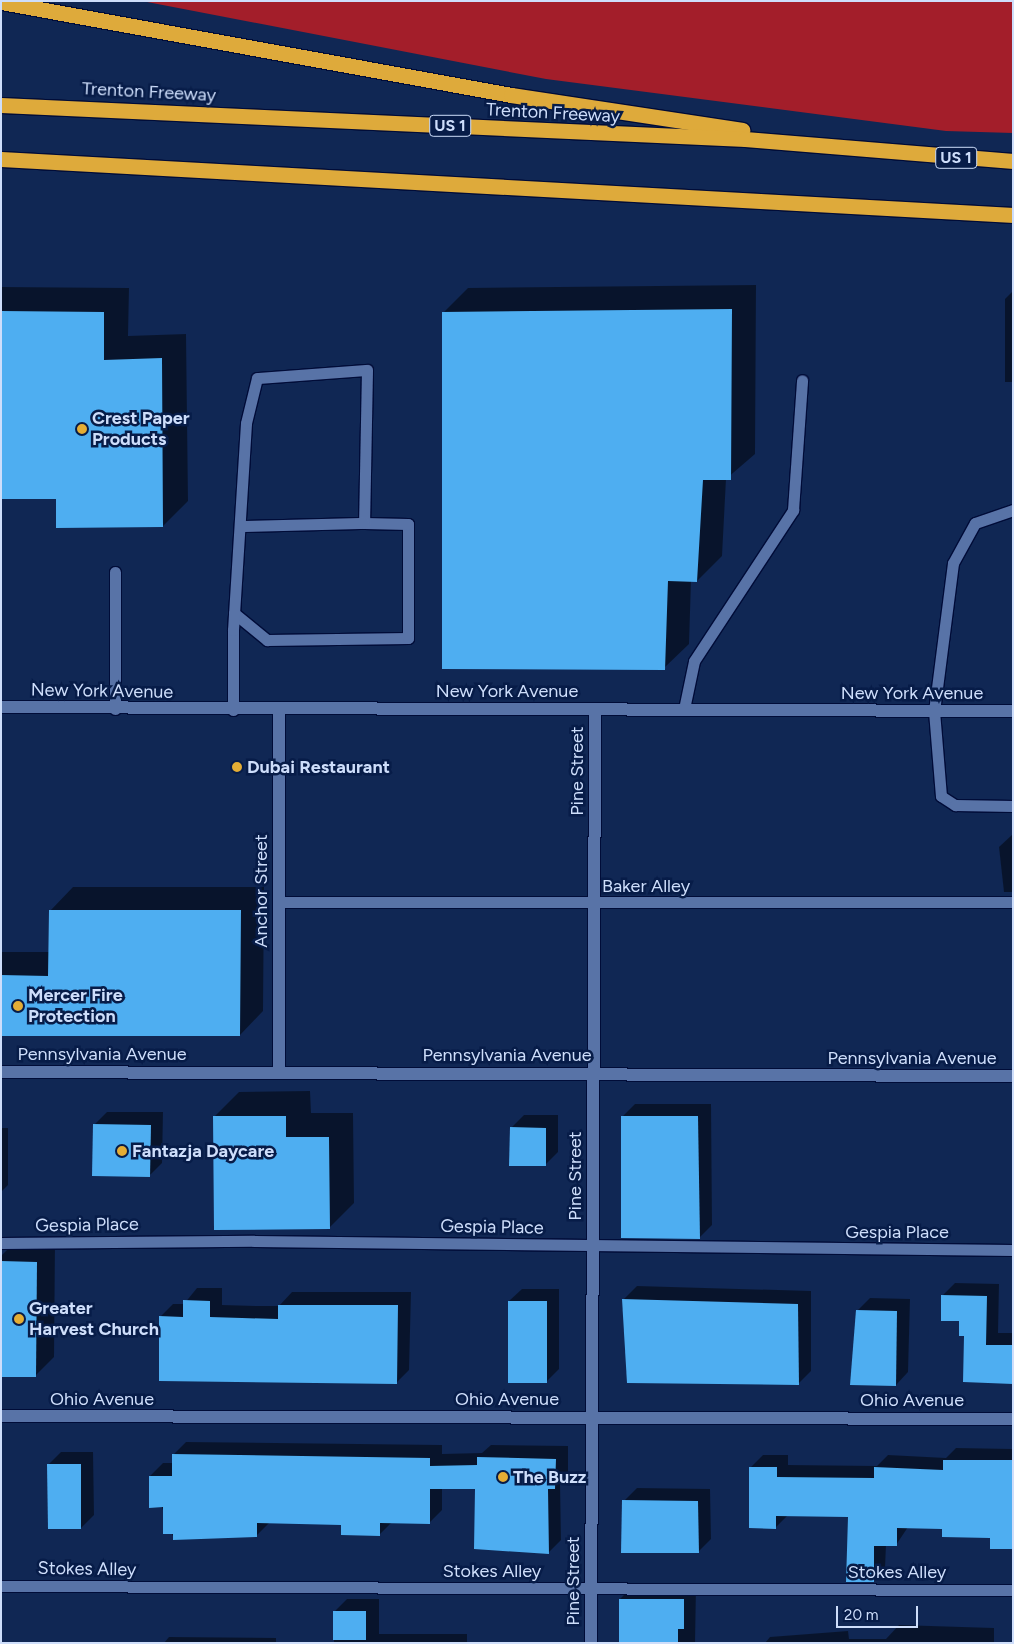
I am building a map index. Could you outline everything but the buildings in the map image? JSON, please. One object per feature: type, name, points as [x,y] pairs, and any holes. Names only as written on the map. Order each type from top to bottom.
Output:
[{"type":"highway","points":[[1,2],[511,95],[899,155]]},
{"type":"highway","name":"Trenton Freeway","points":[[1,105],[745,139],[899,155],[1013,161]]},
{"type":"highway","points":[[1,159],[1013,215]]},
{"type":"street","name":"New York Avenue","points":[[1,707],[233,710],[684,709],[1013,711]]},
{"type":"street","name":"Anchor Street","points":[[279,709],[279,1072]]},
{"type":"street","name":"Pine Street","points":[[591,1643],[595,709]]},
{"type":"street","name":"Pennsylvania Avenue","points":[[1,1072],[1013,1076]]},
{"type":"street","name":"Ohio Avenue","points":[[1,1416],[1013,1418]]},
{"type":"lane","points":[[233,710],[234,613],[246,423],[257,378],[367,370],[364,523]]},
{"type":"lane","points":[[684,709],[694,661],[793,510],[802,380]]},
{"type":"lane","points":[[1013,510],[975,523],[953,563],[934,711],[941,796],[955,805],[1013,806]]},
{"type":"lane","points":[[234,613],[266,640],[408,638],[408,524],[364,523],[240,526]]},
{"type":"lane","points":[[115,572],[116,709]]},
{"type":"lane","name":"Baker Alley","points":[[279,902],[1013,902]]},
{"type":"lane","name":"Gespia Place","points":[[1,1244],[254,1241],[593,1248],[1013,1250]]},
{"type":"lane","name":"Stokes Alley","points":[[1,1586],[1013,1590]]},
{"type":"shaded area","points":[[142,1],[1013,1],[1013,133],[946,131],[546,79]]},
{"type":"place","name":"Crest Paper Products","points":[[82,429]]},
{"type":"place","name":"Dubai Restaurant","points":[[237,767]]},
{"type":"place","name":"Mercer Fire Protection","points":[[18,1006]]},
{"type":"place","name":"Fantazja Daycare","points":[[122,1151]]},
{"type":"place","name":"Greater Harvest Church","points":[[19,1319]]},
{"type":"place","name":"The Buzz","points":[[503,1477]]}]
